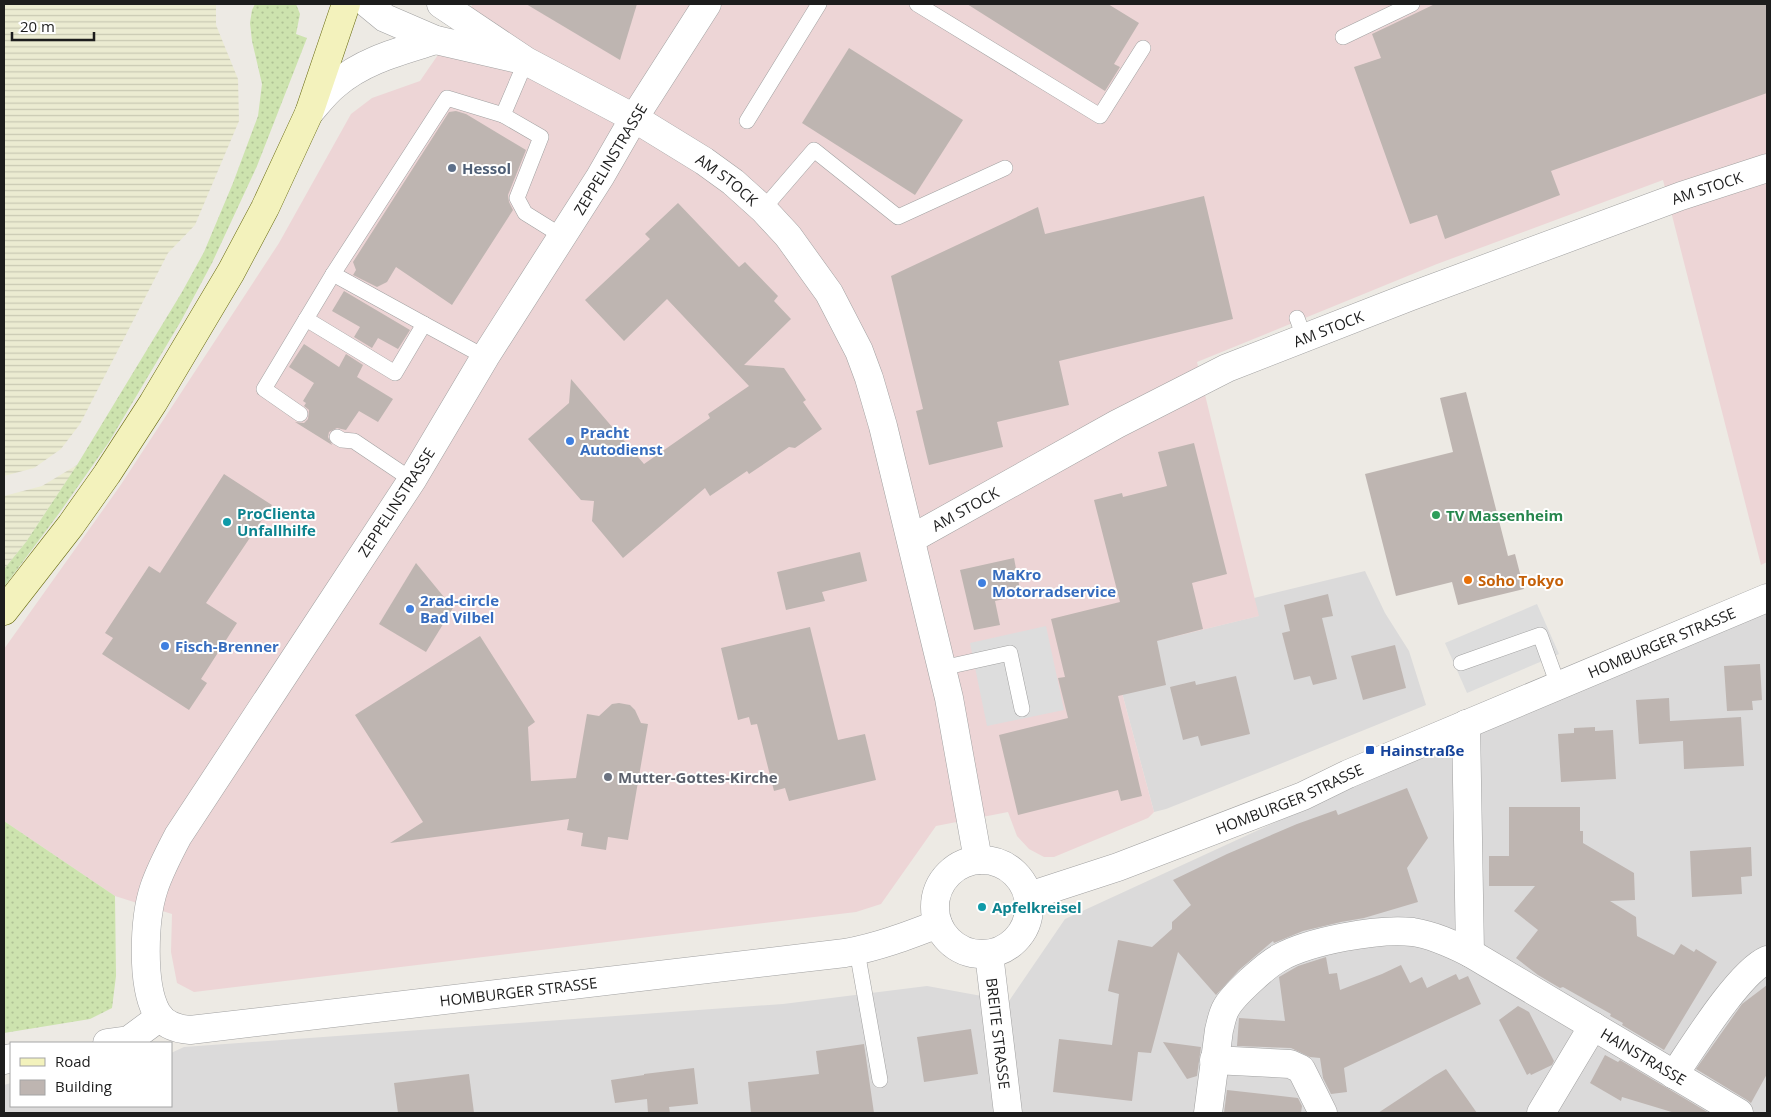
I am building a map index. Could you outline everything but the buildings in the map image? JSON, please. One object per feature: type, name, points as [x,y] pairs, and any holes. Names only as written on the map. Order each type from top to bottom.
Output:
[{"type":"main road","points":[[4,611],[97,489],[153,403],[231,272],[265,208],[308,113],[346,4]]},
{"type":"street","name":"AM STOCK","points":[[368,4],[385,18],[436,40],[526,61]]},
{"type":"street","name":"AM STOCK","points":[[441,4],[526,61],[634,118],[704,161],[733,182],[763,209],[788,236],[822,283],[835,304],[858,350],[869,378],[883,426],[950,698],[978,860]]},
{"type":"street","name":"ZEPPELINSTRASSE","points":[[160,1016],[149,992],[146,952],[147,917],[153,890],[163,864],[178,836],[412,480],[485,357],[600,177],[634,118],[707,4]]},
{"type":"street","points":[[308,113],[334,86],[353,71],[372,62],[436,40]]},
{"type":"street","name":"AM STOCK","points":[[911,539],[1117,424],[1227,368],[1300,328],[1409,296],[1681,196],[1767,168]]},
{"type":"street","name":"HOMBURGER STRASSE","points":[[1028,896],[1118,867],[1303,796],[1348,774],[1767,598]]},
{"type":"street","points":[[1466,724],[1470,953]]},
{"type":"street","points":[[978,860],[994,862],[1010,868],[1021,880],[1028,896],[1030,913],[1022,932],[1011,945],[1002,950],[989,954],[976,954],[962,950],[948,940],[938,924],[935,910],[941,885],[955,869],[964,864],[978,860]]},
{"type":"street","name":"HOMBURGER STRASSE","points":[[160,1016],[170,1026],[190,1030],[857,951],[899,940],[938,924]]},
{"type":"street","name":"HAINSTRASSE","points":[[1208,1113],[1218,1030],[1226,1008],[1234,998],[1263,970],[1277,959],[1289,953],[1346,937],[1376,931],[1416,932],[1447,941],[1739,1113]]},
{"type":"street","name":"BREITE STRASSE","points":[[989,954],[1008,1113]]},
{"type":"street","points":[[1674,1075],[1721,1006],[1752,969],[1767,960]]},
{"type":"street","points":[[114,1042],[129,1040],[160,1016]]},
{"type":"street","points":[[1541,1113],[1593,1026]]},
{"type":"street","points":[[1214,1060],[1290,1064],[1301,1069],[1324,1113]]},
{"type":"lane","points":[[747,121],[819,4]]},
{"type":"lane","points":[[917,4],[1100,116],[1143,48]]},
{"type":"lane","points":[[1343,37],[1412,4]]},
{"type":"lane","points":[[503,116],[526,61]]},
{"type":"lane","points":[[294,410],[264,389],[333,274],[447,98],[503,116],[541,137],[517,198],[525,213],[562,236]]},
{"type":"lane","points":[[763,209],[814,150],[898,217],[1005,168]]},
{"type":"lane","points":[[333,274],[485,357]]},
{"type":"lane","points":[[306,319],[395,373],[424,324]]},
{"type":"lane","points":[[337,437],[342,440],[354,441],[412,480]]},
{"type":"lane","points":[[1461,663],[1540,635],[1558,685]]},
{"type":"lane","points":[[942,668],[1010,653],[1022,709]]},
{"type":"lane","points":[[857,951],[880,1080]]},
{"type":"shaded area","points":[[473,4],[1767,4],[1767,562],[1761,565],[1663,180],[1437,264],[1197,362],[1259,616],[1111,652],[1154,812],[1148,818],[1054,857],[1044,857],[1029,849],[1017,836],[1008,812],[936,826],[881,904],[856,912],[194,992],[177,983],[171,952],[172,914],[115,896],[4,821],[4,649],[120,486],[279,243],[351,114],[372,98],[420,81]]},
{"type":"shaded area","points":[[1365,571],[1385,613],[1409,651],[1426,705],[1166,809],[1154,812],[1111,652],[1258,616],[1254,598]]},
{"type":"shaded area","points":[[1767,591],[1767,1113],[4,1113],[4,1085],[10,1083],[10,1107],[172,1107],[172,1053],[184,1047],[783,1004],[927,986],[1009,1001],[1065,919],[1474,731]]},
{"type":"shaded area","points":[[1537,604],[1559,654],[1467,693],[1445,643]]},
{"type":"shaded area","points":[[1046,626],[1064,710],[987,726],[970,643]]},
{"type":"green space","points":[[4,4],[216,4],[216,25],[238,79],[239,121],[195,225],[168,253],[80,424],[61,449],[34,468],[4,476]]},
{"type":"green space","points":[[255,4],[296,4],[300,14],[296,34],[307,38],[257,166],[212,263],[181,321],[109,442],[4,587],[4,569],[26,542],[77,465],[182,292],[204,252],[258,116],[262,84],[252,41],[250,23]]},
{"type":"green space","points":[[77,465],[26,542],[4,569],[4,496],[42,486]]},
{"type":"green space","points":[[4,821],[115,896],[116,976],[112,1008],[90,1019],[4,1033]]},
{"type":"place","name":"Hessol","points":[[452,168]]},
{"type":"place","name":"Pracht Autodienst","points":[[570,441]]},
{"type":"place","name":"TV Massenheim","points":[[1436,515]]},
{"type":"place","name":"ProClienta Unfallhilfe","points":[[227,522]]},
{"type":"place","name":"Soho Tokyo","points":[[1468,580]]},
{"type":"place","name":"MaKro Motorradservice","points":[[982,583]]},
{"type":"place","name":"2rad-circle Bad Vilbel","points":[[410,609]]},
{"type":"place","name":"Fisch-Brenner","points":[[165,646]]},
{"type":"place","name":"Hainstraße","points":[[1370,750]]},
{"type":"place","name":"Mutter-Gottes-Kirche","points":[[608,777]]},
{"type":"place","name":"Apfelkreisel","points":[[982,907]]}]
